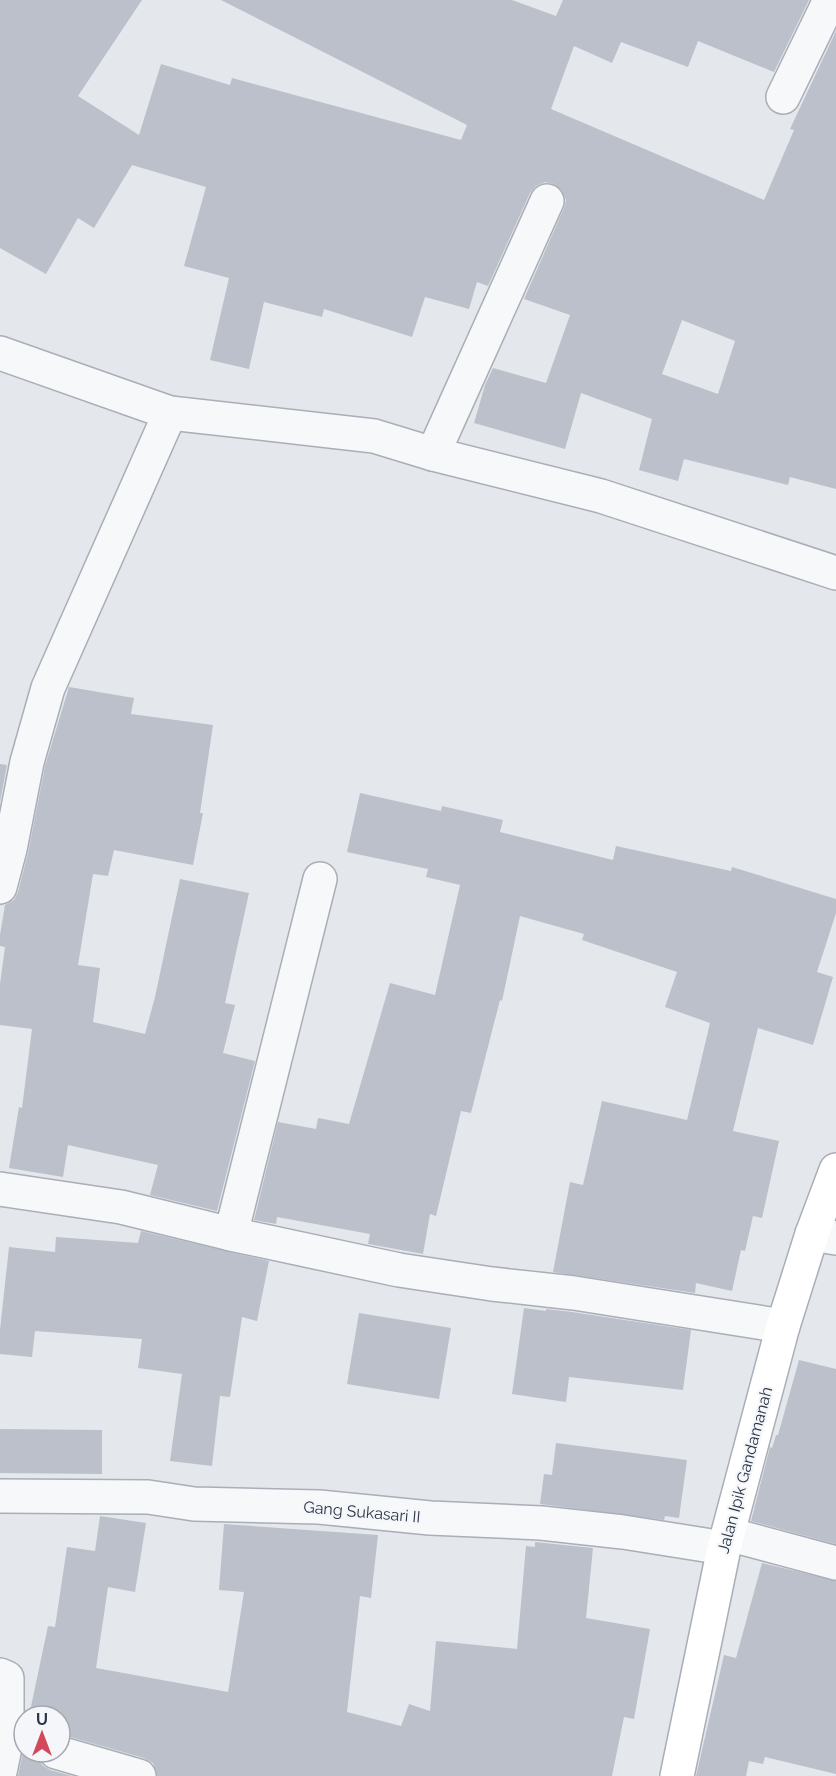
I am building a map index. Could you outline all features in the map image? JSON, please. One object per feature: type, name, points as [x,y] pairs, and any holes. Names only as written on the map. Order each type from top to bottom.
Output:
[{"type":"street","points":[[783,97],[830,0]]},
{"type":"street","points":[[433,454],[547,201]]},
{"type":"street","points":[[0,353],[170,413],[374,436],[433,454],[601,496],[836,573]]},
{"type":"street","points":[[0,887],[10,849],[13,761],[48,688],[170,413]]},
{"type":"street","points":[[231,1234],[320,879]]},
{"type":"street","name":"Jalan Ipik Gandamanah","points":[[677,1776],[726,1541],[783,1326],[824,1236],[836,1170]]},
{"type":"street","points":[[0,1189],[122,1207],[231,1234],[399,1270],[574,1293],[783,1326]]},
{"type":"street","name":"Gang Sukasari II","points":[[0,1496],[148,1497],[194,1504],[319,1507],[430,1518],[541,1523],[726,1541],[836,1563]]},
{"type":"street","points":[[0,1675],[7,1678],[12,1717]]},
{"type":"street","points":[[0,1772],[12,1746]]},
{"type":"street","points":[[72,1757],[139,1776]]},
{"type":"building","points":[[0,0],[142,0],[78,96],[139,135],[161,64],[230,85],[232,78],[461,140],[467,125],[221,0],[512,0],[556,16],[563,0],[809,0],[774,72],[698,41],[688,67],[621,42],[612,63],[574,46],[551,109],[764,200],[794,130],[790,129],[836,31],[836,489],[790,477],[788,485],[684,459],[678,481],[639,470],[652,419],[581,393],[565,449],[474,423],[485,385],[493,368],[546,383],[570,315],[524,299],[564,208],[566,200],[562,191],[554,184],[545,182],[536,186],[530,193],[488,286],[477,282],[469,309],[425,297],[412,337],[324,309],[322,317],[264,302],[249,369],[210,360],[229,278],[184,266],[206,187],[132,165],[94,228],[78,218],[46,274],[0,248]],"holes":[[[682,320],[735,341],[718,394],[662,374]]]},
{"type":"building","points":[[69,687],[134,698],[131,714],[213,725],[200,813],[203,813],[193,865],[114,850],[108,876],[93,874],[78,965],[100,968],[93,1022],[145,1034],[180,879],[249,893],[225,1003],[235,1005],[223,1053],[255,1061],[217,1211],[150,1195],[158,1165],[68,1145],[63,1177],[9,1168],[19,1107],[22,1108],[32,1029],[0,1025],[0,984],[5,947],[0,946],[0,935],[5,905],[14,900],[18,892],[45,766]]},
{"type":"building","points":[[0,764],[7,765],[0,802]]},
{"type":"building","points":[[360,793],[441,811],[442,806],[503,820],[500,832],[613,860],[616,846],[731,871],[732,867],[836,899],[836,913],[817,972],[833,977],[813,1045],[758,1028],[733,1131],[779,1141],[762,1218],[753,1216],[745,1251],[741,1250],[732,1291],[696,1283],[695,1293],[553,1272],[570,1182],[583,1185],[602,1101],[687,1120],[710,1023],[665,1007],[677,972],[582,940],[584,934],[520,916],[502,1001],[500,1000],[471,1113],[461,1111],[436,1216],[430,1214],[423,1254],[368,1244],[370,1234],[277,1217],[276,1224],[254,1220],[278,1122],[316,1129],[318,1118],[349,1124],[390,983],[435,995],[460,885],[426,877],[428,869],[347,852]]},
{"type":"building","points":[[141,1231],[269,1261],[257,1321],[242,1317],[230,1397],[220,1396],[212,1466],[170,1461],[182,1374],[138,1368],[142,1339],[35,1331],[32,1357],[0,1354],[0,1330],[9,1247],[55,1252],[56,1237],[138,1243]]},
{"type":"building","points":[[524,1308],[572,1312],[691,1330],[683,1390],[569,1377],[566,1402],[512,1394]]},
{"type":"building","points":[[359,1313],[451,1328],[439,1399],[347,1384]]},
{"type":"building","points":[[799,1360],[836,1369],[836,1544],[751,1521],[770,1447],[772,1448],[776,1435],[778,1435]]},
{"type":"building","points":[[0,1429],[102,1430],[102,1474],[0,1473]]},
{"type":"building","points":[[556,1443],[687,1460],[679,1518],[665,1516],[664,1520],[540,1504],[544,1474],[552,1475]]},
{"type":"building","points":[[100,1516],[146,1523],[135,1592],[108,1587],[96,1668],[228,1692],[244,1592],[219,1590],[224,1524],[378,1535],[371,1598],[360,1596],[347,1712],[401,1726],[409,1704],[430,1711],[436,1641],[517,1649],[526,1546],[535,1547],[535,1542],[593,1548],[586,1618],[650,1629],[634,1719],[624,1717],[612,1776],[157,1776],[153,1763],[144,1758],[72,1737],[72,1704],[32,1704],[48,1626],[55,1627],[67,1547],[95,1551]]},
{"type":"building","points":[[762,1563],[836,1581],[836,1774],[765,1757],[763,1764],[749,1761],[746,1776],[696,1776],[724,1655],[736,1658]]},
{"type":"building","points":[[21,1764],[42,1764],[50,1770],[72,1776],[18,1776]]}]
